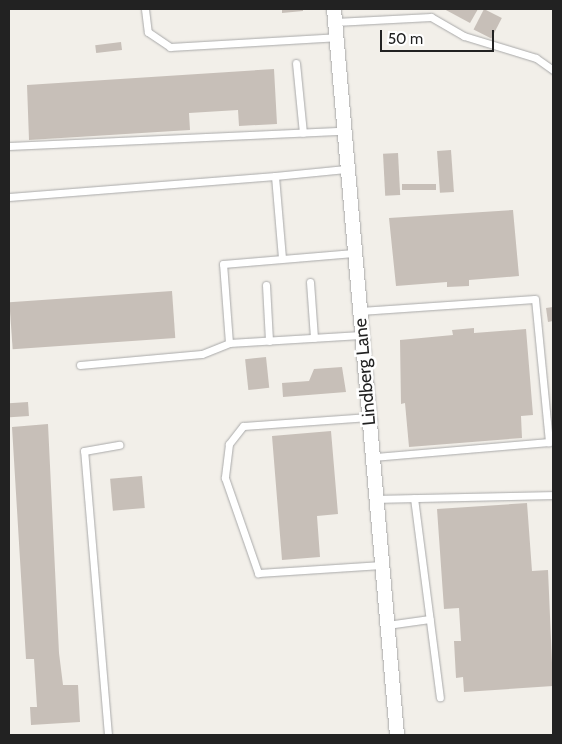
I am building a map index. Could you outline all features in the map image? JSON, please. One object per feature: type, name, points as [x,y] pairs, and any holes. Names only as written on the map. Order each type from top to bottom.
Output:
[{"type":"street","name":"Lindberg Lane","points":[[335,15],[346,170],[397,735]]},
{"type":"lane","points":[[145,9],[148,32],[170,47],[336,36]]},
{"type":"lane","points":[[335,15],[432,17],[464,36],[536,58],[553,70]]},
{"type":"lane","points":[[296,63],[303,133]]},
{"type":"lane","points":[[9,146],[343,131]]},
{"type":"lane","points":[[9,196],[346,170]]},
{"type":"lane","points":[[274,176],[282,258]]},
{"type":"lane","points":[[229,343],[224,264],[354,253]]},
{"type":"lane","points":[[310,282],[314,338]]},
{"type":"lane","points":[[266,285],[269,340]]},
{"type":"lane","points":[[360,311],[535,299],[549,442],[372,457]]},
{"type":"lane","points":[[80,365],[202,354],[229,343],[361,335]]},
{"type":"lane","points":[[369,417],[243,426],[229,444],[225,478],[258,573],[382,565]]},
{"type":"lane","points":[[108,735],[84,451],[119,445]]},
{"type":"lane","points":[[376,499],[553,495]]},
{"type":"lane","points":[[414,498],[440,697]]},
{"type":"lane","points":[[387,625],[430,618]]},
{"type":"building","points":[[282,9],[303,9],[303,11],[282,13]]},
{"type":"building","points":[[444,9],[478,9],[470,23]]},
{"type":"building","points":[[484,9],[502,18],[491,39],[474,29]]},
{"type":"building","points":[[121,42],[122,50],[96,53],[95,45]]},
{"type":"building","points":[[274,69],[277,124],[239,126],[238,110],[189,113],[190,130],[29,140],[27,85]]},
{"type":"building","points":[[451,150],[454,192],[440,193],[437,151]]},
{"type":"building","points":[[398,153],[400,195],[385,196],[383,154]]},
{"type":"building","points":[[402,184],[436,184],[436,190],[402,190]]},
{"type":"building","points":[[513,210],[519,276],[469,280],[469,286],[447,287],[447,282],[396,286],[389,218]]},
{"type":"building","points":[[172,291],[175,338],[13,349],[9,302]]},
{"type":"building","points":[[553,307],[553,321],[548,322],[546,308]]},
{"type":"building","points":[[474,328],[474,333],[526,329],[533,415],[521,416],[522,438],[409,447],[405,403],[401,404],[400,340],[453,335],[452,330]]},
{"type":"building","points":[[266,357],[269,388],[248,390],[245,359]]},
{"type":"building","points":[[342,367],[346,392],[283,397],[282,383],[309,381],[314,369]]},
{"type":"building","points":[[28,402],[29,416],[10,417],[9,403]]},
{"type":"building","points":[[48,424],[59,653],[63,685],[78,685],[80,722],[31,725],[30,707],[37,707],[34,659],[26,659],[12,427]]},
{"type":"building","points":[[331,431],[338,514],[317,516],[320,557],[282,560],[272,436]]},
{"type":"building","points":[[142,476],[145,508],[113,511],[110,479]]},
{"type":"building","points":[[527,503],[532,571],[548,570],[553,686],[464,692],[463,677],[456,678],[454,641],[461,641],[459,608],[444,609],[437,509]]}]
